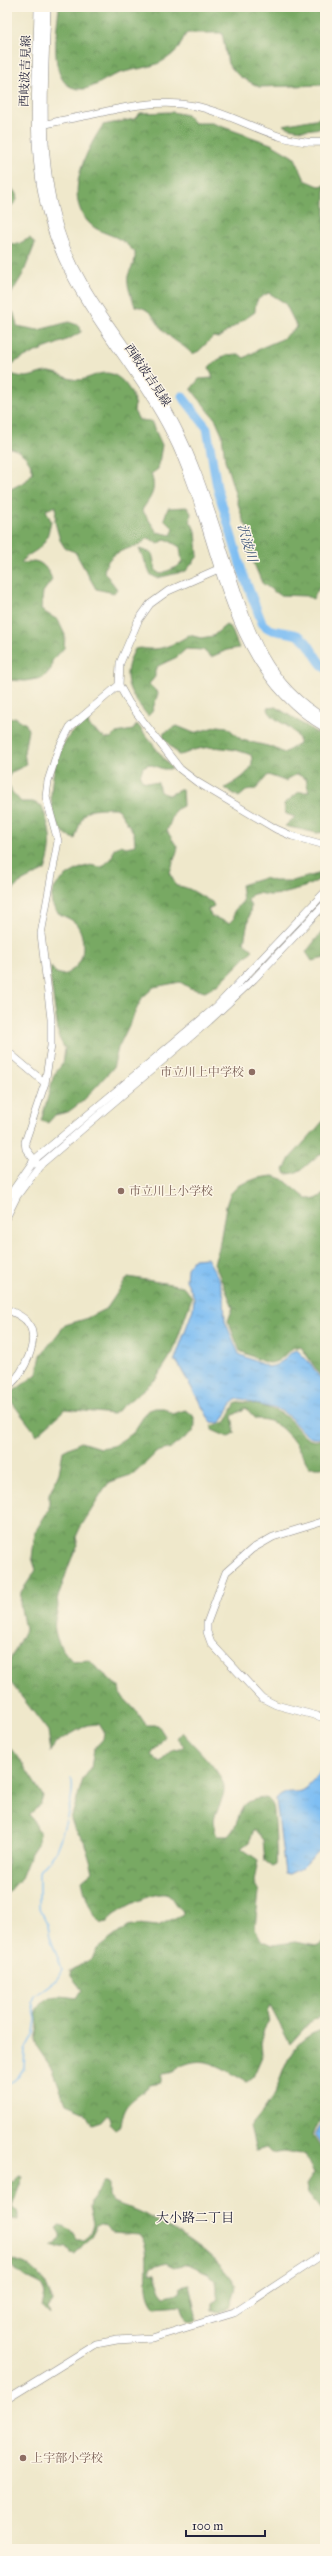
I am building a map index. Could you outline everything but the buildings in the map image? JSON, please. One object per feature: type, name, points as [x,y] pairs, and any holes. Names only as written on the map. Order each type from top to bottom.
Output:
[{"type":"main road","name":"西岐波吉見線","points":[[39,7],[40,125]]},
{"type":"main road","name":"西岐波吉見線","points":[[46,7],[37,156],[45,205],[66,267],[96,320],[171,434],[191,480],[246,624],[268,665],[302,703],[325,719]]},
{"type":"main road","name":"西岐波吉見線","points":[[223,567],[238,622],[258,663],[286,698],[325,727]]},
{"type":"street","points":[[40,125],[132,105],[165,103],[196,106],[283,139],[307,143],[325,142]]},
{"type":"street","points":[[223,567],[168,591],[150,604],[138,621],[120,663],[119,686],[129,703],[166,751],[188,776],[276,829],[292,836],[325,845]]},
{"type":"street","points":[[39,1166],[26,1149],[26,1135],[45,1083],[50,1060],[52,1034],[41,934],[58,841],[46,797],[48,781],[58,750],[70,727],[119,686]]},
{"type":"street","points":[[7,1199],[34,1160],[217,1006],[325,892]]},
{"type":"street","points":[[7,1216],[17,1196],[39,1166],[209,1022],[254,979],[325,904]]},
{"type":"street","points":[[7,1052],[45,1083]]},
{"type":"street","points":[[7,1310],[24,1318],[32,1332],[32,1342],[23,1369],[10,1385]]},
{"type":"street","points":[[325,1521],[263,1541],[226,1572],[207,1623],[207,1632],[210,1643],[262,1698],[276,1705],[325,1718]]},
{"type":"street","points":[[7,2399],[96,2344],[117,2340],[145,2339],[234,2313],[325,2253]]},
{"type":"green space","points":[[59,7],[325,7],[325,85],[259,87],[239,76],[228,64],[222,33],[187,33],[178,49],[161,62],[147,67],[123,72],[88,88],[84,89],[72,87],[63,81],[58,70],[56,58]]},
{"type":"green space","points":[[172,112],[187,115],[194,123],[212,123],[271,144],[295,158],[305,180],[319,186],[325,185],[325,584],[319,588],[313,599],[306,596],[279,595],[262,583],[250,554],[250,532],[243,520],[225,460],[222,434],[216,420],[191,389],[199,379],[213,378],[209,367],[219,359],[230,355],[239,354],[244,358],[263,347],[282,339],[297,327],[285,303],[269,293],[262,296],[257,302],[255,312],[218,338],[213,337],[199,351],[192,354],[167,334],[147,310],[135,306],[128,283],[128,276],[135,260],[135,252],[121,240],[95,228],[85,218],[79,205],[77,192],[83,163],[89,149],[103,125],[134,119],[140,113]]},
{"type":"green space","points":[[325,117],[325,127],[320,128],[298,130],[283,125]]},
{"type":"green space","points":[[7,183],[16,193],[17,200],[7,211]]},
{"type":"green space","points":[[30,238],[35,244],[23,274],[7,301],[7,243],[18,244]]},
{"type":"green space","points":[[7,306],[14,313],[17,326],[38,330],[69,322],[80,326],[81,332],[25,356],[8,367],[10,374],[25,377],[50,372],[77,380],[106,373],[118,377],[128,387],[134,399],[134,411],[139,420],[151,421],[162,445],[158,469],[151,474],[153,480],[152,493],[142,510],[157,532],[171,535],[174,529],[164,519],[168,508],[187,507],[191,513],[190,521],[196,531],[198,556],[186,571],[157,578],[151,575],[139,549],[152,553],[156,571],[160,574],[177,567],[182,562],[180,547],[166,539],[158,544],[149,538],[138,545],[116,554],[108,561],[104,572],[117,589],[114,593],[96,589],[75,552],[65,548],[60,540],[55,522],[56,506],[46,510],[51,521],[46,539],[40,548],[21,563],[34,561],[40,563],[50,574],[52,580],[43,592],[41,610],[58,620],[65,635],[64,648],[52,661],[51,669],[43,678],[25,681],[7,680],[7,491],[26,481],[33,472],[30,463],[24,455],[17,450],[7,447]]},
{"type":"green space","points":[[226,625],[231,628],[239,648],[227,650],[211,657],[203,650],[186,649],[177,657],[158,666],[155,670],[155,677],[149,684],[158,693],[152,712],[148,716],[136,700],[128,685],[128,668],[130,659],[135,649],[155,649],[165,647],[176,643],[189,635],[201,638],[213,636]]},
{"type":"green space","points":[[276,707],[325,738],[325,832],[317,833],[285,826],[295,817],[286,814],[284,804],[299,792],[309,792],[306,779],[297,774],[285,781],[268,775],[256,789],[246,791],[239,797],[225,788],[240,779],[249,771],[252,761],[251,755],[232,749],[211,747],[178,755],[163,737],[164,733],[177,726],[194,733],[218,726],[227,727],[242,740],[272,747],[284,753],[299,744],[299,739],[291,729],[274,717],[267,708]]},
{"type":"green space","points":[[15,717],[26,724],[28,730],[24,752],[26,765],[12,772],[7,779],[7,719]]},
{"type":"green space","points":[[88,719],[89,726],[106,739],[113,737],[116,733],[133,730],[137,724],[172,769],[163,769],[149,764],[143,767],[140,776],[143,781],[158,783],[160,792],[169,795],[182,789],[183,806],[175,810],[167,831],[178,848],[170,872],[176,886],[190,889],[212,902],[214,906],[208,909],[211,916],[229,923],[234,918],[234,911],[243,901],[241,885],[264,878],[274,881],[292,881],[325,872],[325,876],[313,883],[291,892],[277,895],[260,893],[253,894],[248,900],[251,907],[244,942],[253,950],[219,984],[205,992],[190,988],[180,982],[154,987],[142,998],[118,1048],[113,1068],[83,1101],[68,1112],[55,1115],[48,1123],[41,1121],[54,1075],[63,1063],[65,1049],[59,1038],[50,975],[51,967],[56,973],[64,975],[77,966],[83,951],[81,934],[77,925],[73,921],[58,913],[51,901],[52,894],[60,881],[74,871],[89,865],[102,867],[112,858],[114,849],[121,845],[126,847],[135,845],[134,833],[117,808],[91,809],[84,815],[75,839],[64,832],[57,823],[52,810],[52,782],[59,754],[66,739]]},
{"type":"green space","points":[[7,781],[12,792],[21,802],[33,802],[42,806],[48,823],[50,853],[45,870],[19,883],[7,898]]},
{"type":"green space","points":[[325,928],[325,958],[312,961],[306,952]]},
{"type":"green space","points":[[325,1119],[325,1154],[316,1157],[298,1171],[286,1174],[284,1170],[290,1158]]},
{"type":"green space","points":[[273,1176],[283,1179],[307,1199],[316,1199],[325,1194],[325,1382],[301,1347],[294,1347],[279,1360],[268,1363],[240,1351],[228,1321],[233,1307],[214,1263],[219,1248],[226,1206],[230,1194],[239,1185],[258,1178]]},
{"type":"green space","points":[[128,1277],[183,1286],[192,1297],[173,1352],[156,1379],[113,1414],[66,1409],[37,1435],[7,1396],[37,1374],[41,1355],[65,1325],[85,1319],[107,1308]]},
{"type":"green space","points":[[240,1402],[270,1408],[281,1413],[307,1438],[318,1440],[325,1438],[325,1467],[309,1467],[295,1443],[282,1428],[266,1420],[256,1419],[246,1408],[232,1416],[235,1433],[228,1437],[212,1430],[212,1426],[226,1422],[235,1404]]},
{"type":"green space","points":[[155,1408],[164,1408],[173,1414],[185,1410],[189,1412],[194,1418],[194,1431],[171,1448],[157,1452],[134,1474],[109,1482],[80,1528],[76,1537],[78,1546],[57,1599],[58,1607],[55,1620],[55,1632],[62,1648],[73,1662],[88,1660],[119,1687],[120,1694],[138,1713],[146,1725],[158,1725],[165,1736],[151,1755],[160,1762],[174,1749],[178,1750],[184,1746],[177,1738],[182,1732],[218,1773],[224,1786],[224,1793],[214,1821],[217,1836],[228,1836],[233,1830],[244,1806],[249,1802],[256,1799],[267,1798],[271,1803],[273,1806],[274,1816],[276,1864],[272,1866],[265,1861],[263,1840],[254,1830],[249,1842],[241,1848],[258,1860],[254,1882],[259,1892],[255,1928],[261,1940],[273,1945],[295,1942],[316,1946],[322,1943],[325,1934],[325,2014],[310,2022],[290,2044],[270,2006],[267,2012],[269,2022],[264,2029],[262,2037],[261,2045],[263,2054],[253,2077],[247,2082],[211,2063],[195,2062],[186,2064],[174,2071],[161,2074],[161,2082],[150,2084],[131,2101],[125,2109],[121,2126],[115,2130],[109,2124],[111,2118],[107,2115],[101,2122],[92,2125],[85,2112],[66,2104],[53,2070],[37,2047],[35,2039],[38,2027],[36,2011],[44,2001],[49,1998],[59,1996],[77,1998],[82,1990],[71,1976],[70,1971],[92,1959],[97,1949],[128,1926],[138,1924],[158,1926],[183,1914],[183,1912],[172,1898],[165,1894],[151,1896],[133,1903],[117,1913],[107,1922],[102,1923],[91,1910],[84,1892],[82,1880],[93,1871],[84,1841],[74,1828],[71,1819],[83,1779],[91,1768],[94,1749],[103,1739],[104,1732],[99,1724],[87,1725],[55,1743],[51,1752],[48,1731],[7,1678],[7,1666],[25,1630],[20,1603],[21,1592],[36,1570],[32,1558],[35,1532],[49,1509],[49,1495],[59,1473],[63,1451],[81,1442],[100,1448],[113,1446],[133,1433],[147,1411]]},
{"type":"green space","points":[[7,1744],[17,1755],[43,1796],[41,1803],[30,1815],[40,1833],[39,1841],[31,1853],[21,1878],[7,1894]]},
{"type":"green space","points":[[325,2029],[325,2109],[313,2135],[325,2153],[325,2215],[308,2194],[306,2185],[314,2173],[305,2155],[284,2151],[271,2153],[266,2148],[256,2151],[250,2126],[274,2094],[286,2063],[296,2046],[313,2033]]},
{"type":"green space","points":[[19,2175],[23,2176],[12,2207],[18,2213],[18,2220],[7,2218],[7,2184],[15,2181]]},
{"type":"green space","points":[[104,2181],[109,2183],[109,2197],[113,2202],[147,2215],[164,2224],[199,2246],[214,2259],[236,2287],[231,2305],[221,2312],[212,2311],[212,2304],[219,2299],[216,2281],[208,2273],[188,2264],[174,2267],[166,2263],[150,2268],[150,2273],[155,2274],[161,2291],[165,2296],[180,2293],[181,2287],[189,2285],[197,2319],[191,2321],[186,2319],[181,2305],[155,2307],[147,2290],[146,2251],[144,2242],[139,2234],[111,2232],[105,2225],[99,2224],[91,2236],[75,2254],[70,2253],[66,2248],[52,2245],[60,2240],[60,2234],[56,2228],[59,2225],[70,2230],[77,2240],[84,2240],[92,2230],[94,2223],[90,2207],[91,2201]]},
{"type":"green space","points":[[7,2257],[26,2264],[45,2282],[53,2301],[47,2308],[49,2315],[42,2308],[45,2293],[41,2285],[25,2277],[7,2263]]},
{"type":"water","points":[[207,1258],[219,1279],[224,1296],[225,1321],[239,1354],[268,1367],[278,1364],[297,1350],[310,1363],[325,1385],[325,1436],[311,1438],[300,1430],[291,1419],[279,1410],[242,1399],[235,1400],[232,1403],[220,1423],[212,1422],[208,1417],[177,1362],[174,1362],[193,1309],[194,1297],[186,1280],[187,1268],[194,1259]]},
{"type":"water","points":[[325,1765],[325,1845],[302,1868],[289,1874],[285,1873],[276,1799],[283,1793],[298,1792],[305,1789]]},
{"type":"water","points":[[325,2117],[325,2150],[315,2135]]},
{"type":"waterway","name":"沢波川","points":[[182,396],[207,428],[217,487],[242,571],[262,623],[270,629],[297,635],[302,638],[306,641],[325,668]]},
{"type":"waterway","points":[[7,2086],[18,2077],[24,2068],[25,2050],[34,2033],[36,2019],[32,2001],[34,1996],[56,1980],[62,1969],[50,1937],[48,1925],[39,1907],[39,1872],[41,1868],[51,1859],[59,1843],[70,1805],[72,1794],[71,1778]]},
{"type":"place","name":"市立川上中学校","points":[[252,1072]]},
{"type":"place","name":"市立川上小学校","points":[[121,1191]]},
{"type":"place","name":"上宇部小学校","points":[[23,2458]]},
{"type":"district","name":"大小路二丁目","points":[[195,2218]]}]
